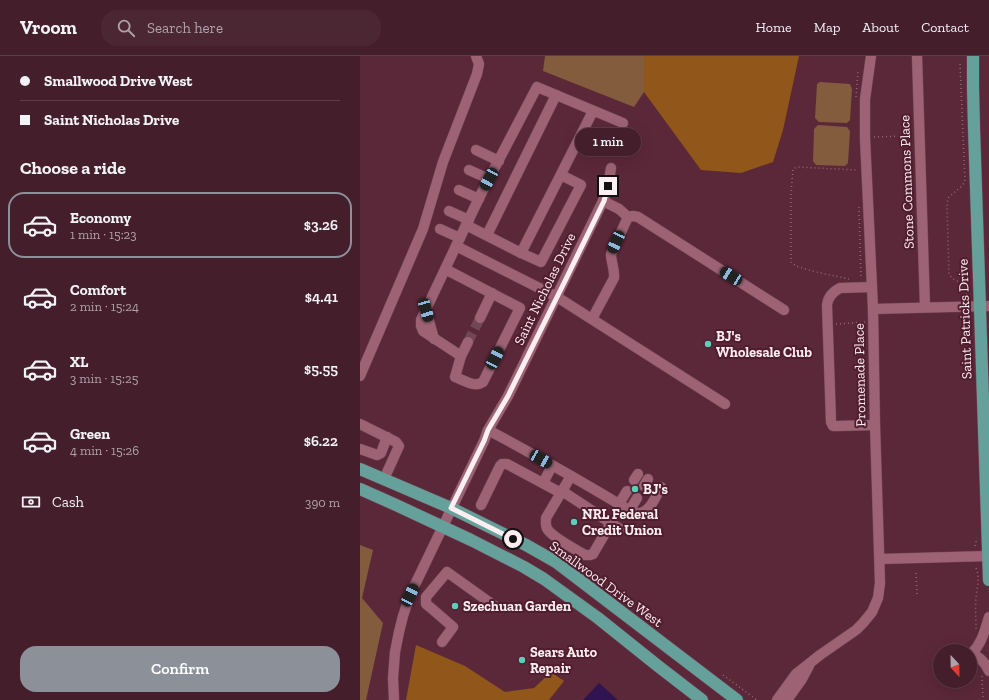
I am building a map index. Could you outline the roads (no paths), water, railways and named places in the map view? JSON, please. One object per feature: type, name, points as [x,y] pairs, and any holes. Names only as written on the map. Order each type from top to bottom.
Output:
[{"type":"main road","name":"Saint Patricks Drive","points":[[973,56],[974,121],[985,306],[989,580]]},
{"type":"main road","name":"Smallwood Drive West","points":[[360,469],[451,508],[526,545],[556,562],[738,700]]},
{"type":"main road","points":[[360,489],[471,540],[544,579],[598,618],[702,700]]},
{"type":"street","points":[[360,376],[423,229],[443,162],[477,74],[479,64],[476,56]]},
{"type":"street","name":"Promenade Place","points":[[777,700],[796,674],[864,623],[872,612],[878,598],[880,583],[880,559],[875,425],[873,309],[865,138],[865,99],[871,56]]},
{"type":"street","name":"Stone Commons Place","points":[[917,56],[926,307]]},
{"type":"street","points":[[461,356],[422,331],[421,320],[467,222],[537,87],[623,123]]},
{"type":"street","points":[[487,235],[556,95]]},
{"type":"street","points":[[521,253],[593,111]]},
{"type":"street","points":[[476,150],[499,161]]},
{"type":"street","name":"Saint Nicholas Drive","points":[[394,700],[393,678],[398,632],[410,595],[488,430],[508,396],[604,201],[611,168]]},
{"type":"street","points":[[469,170],[489,179]]},
{"type":"street","points":[[449,211],[487,235],[541,262],[581,185],[561,175]]},
{"type":"street","points":[[459,190],[479,199]]},
{"type":"street","points":[[604,201],[619,209],[628,218]]},
{"type":"street","points":[[592,319],[614,278],[611,254],[628,218],[633,216],[638,217],[784,310]]},
{"type":"street","points":[[440,229],[458,242],[557,297],[725,404]]},
{"type":"street","points":[[445,269],[520,308],[483,382],[479,385],[455,377],[461,356],[468,342]]},
{"type":"street","points":[[872,287],[840,288],[835,290],[828,300],[828,325],[831,422],[834,426],[875,425]]},
{"type":"street","points":[[480,318],[492,294]]},
{"type":"street","points":[[873,309],[985,306]]},
{"type":"street","points":[[360,424],[396,442],[398,446],[384,479]]},
{"type":"street","points":[[488,430],[637,514],[645,511],[661,487]]},
{"type":"street","points":[[360,449],[379,455],[387,437]]},
{"type":"street","points":[[481,505],[500,466],[502,464],[507,464],[561,492],[620,529]]},
{"type":"street","points":[[543,483],[552,466]]},
{"type":"street","points":[[571,476],[546,518],[546,524],[549,531],[562,542],[585,555],[590,555],[593,554],[611,523]]},
{"type":"street","points":[[618,504],[627,491]]},
{"type":"street","points":[[630,510],[637,498]]},
{"type":"street","points":[[880,559],[988,556]]},
{"type":"street","points":[[442,642],[453,627],[426,604],[426,597],[447,572],[496,607]]},
{"type":"street","points":[[977,649],[982,639],[989,617]]},
{"type":"street","points":[[977,656],[986,664],[986,673]]},
{"type":"street","name":"Promenade Place","points":[[787,700],[811,663]]},
{"type":"tunnel","points":[[468,342],[480,318]]},
{"type":"place","name":"BJ's Wholesale Club","points":[[708,344]]},
{"type":"place","name":"BJ's","points":[[635,489]]},
{"type":"place","name":"NRL Federal Credit Union","points":[[574,522]]},
{"type":"place","name":"Szechuan Garden","points":[[455,606]]},
{"type":"place","name":"Sears Auto Repair","points":[[522,660]]}]
